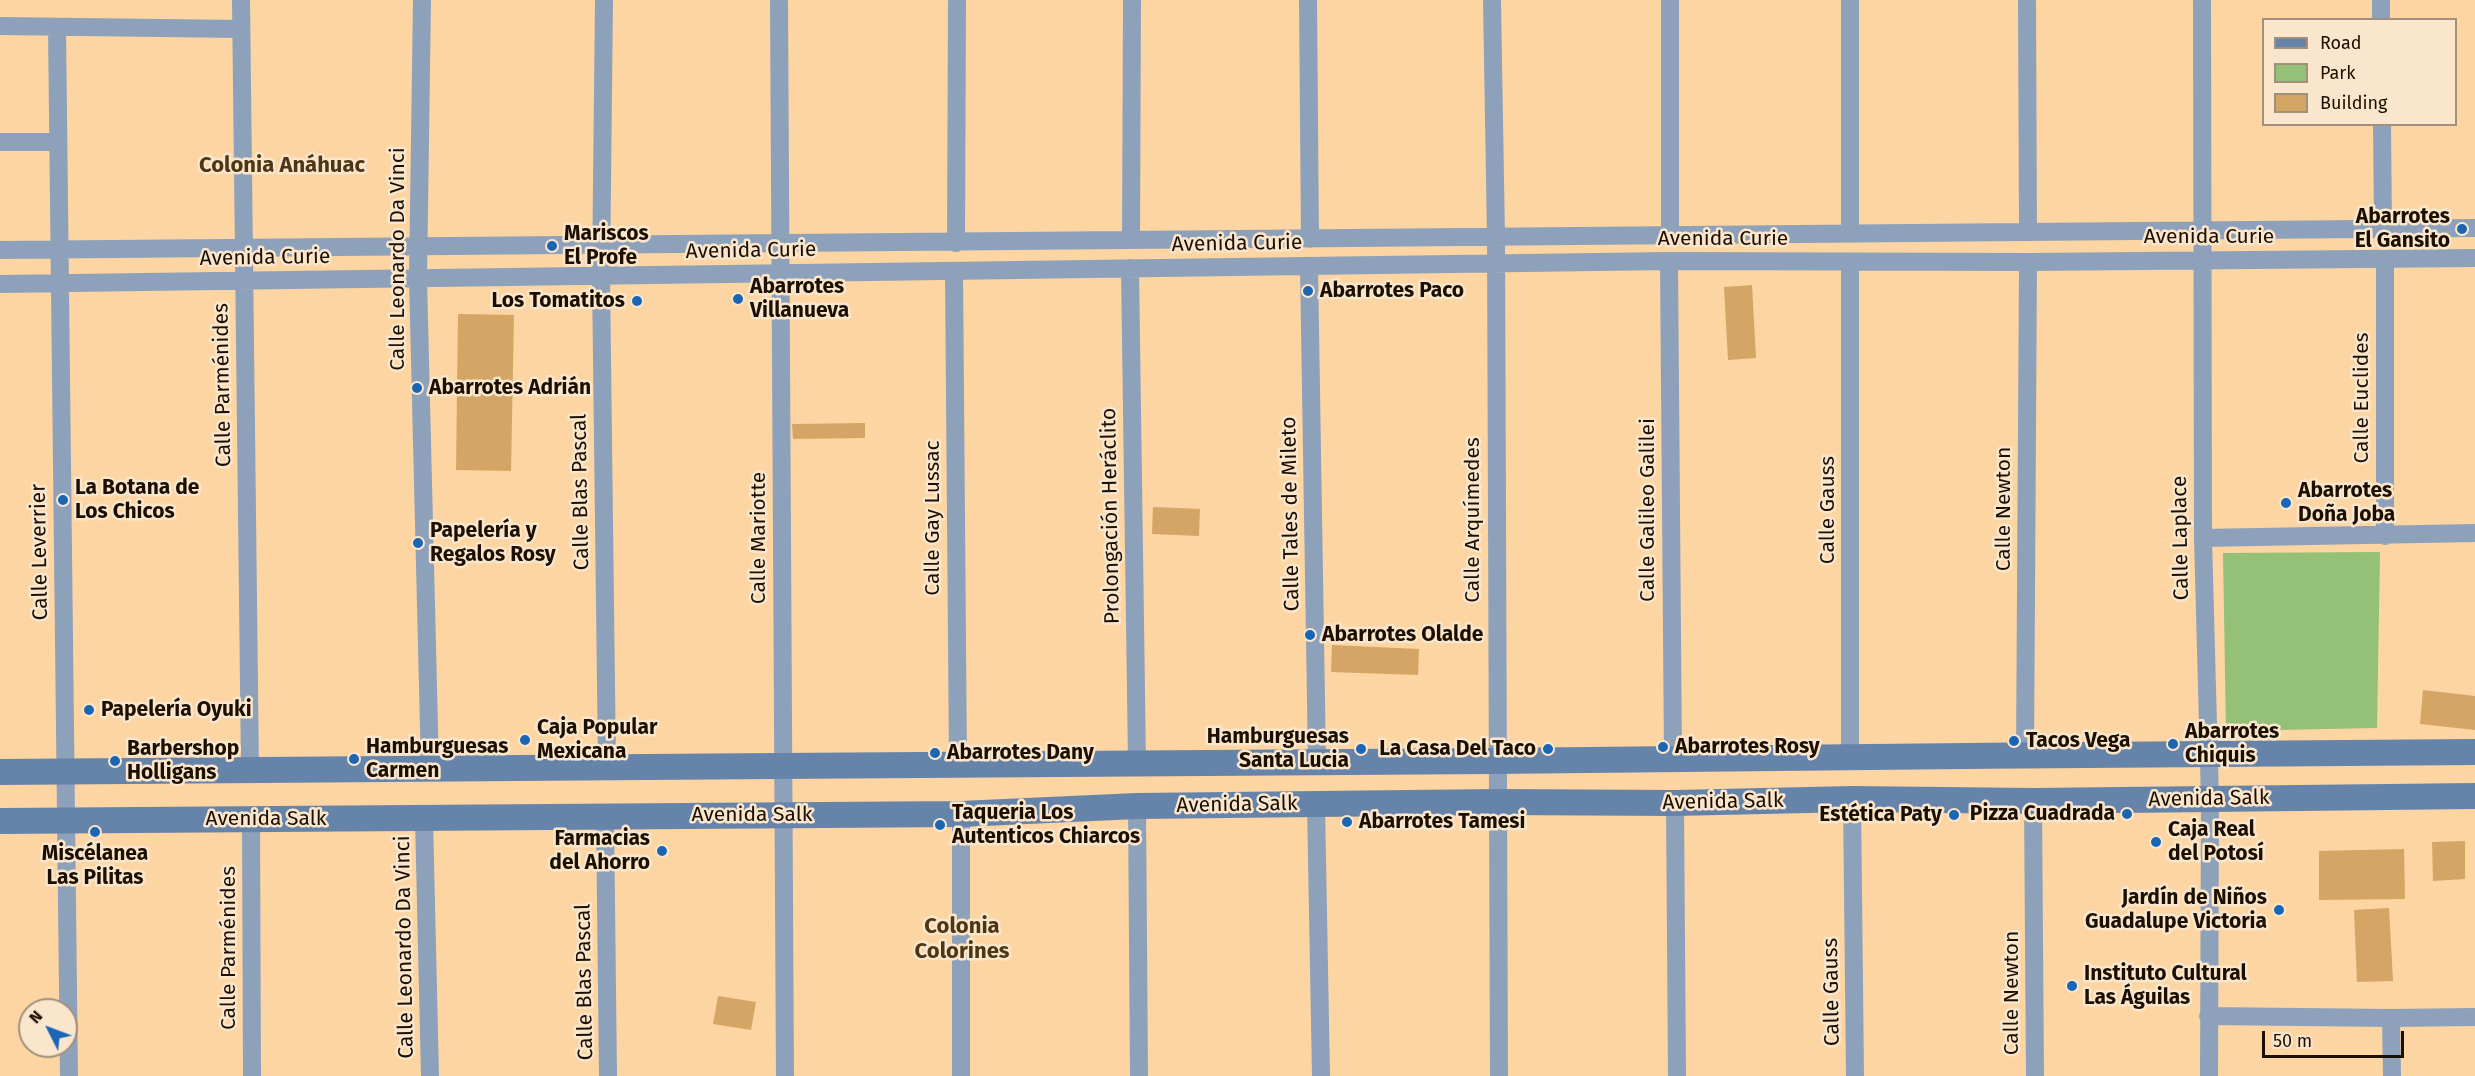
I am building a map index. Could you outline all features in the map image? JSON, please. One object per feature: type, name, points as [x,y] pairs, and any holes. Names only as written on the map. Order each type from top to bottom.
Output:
[{"type":"main road","name":"Avenida Salk","points":[[0,772],[1850,758],[2210,752],[2475,752]]},
{"type":"main road","name":"Avenida Salk","points":[[0,821],[960,814],[1137,806],[1497,802],[1675,803],[1852,799],[2211,800],[2475,796]]},
{"type":"street","name":"Calle Parménides","points":[[240,0],[250,770]]},
{"type":"street","name":"Calle Leonardo Da Vinci","points":[[422,0],[418,278],[430,769]]},
{"type":"street","name":"Calle Blas Pascal","points":[[604,0],[601,276],[607,767]]},
{"type":"street","name":"Calle Mariotte","points":[[779,0],[785,1076]]},
{"type":"street","points":[[956,243],[957,0]]},
{"type":"street","points":[[1131,240],[1132,0]]},
{"type":"street","points":[[1308,0],[1310,239]]},
{"type":"street","name":"Calle Arquímedes","points":[[1492,0],[1496,237],[1496,761],[1499,1076]]},
{"type":"street","points":[[1670,0],[1670,236]]},
{"type":"street","points":[[1850,0],[1850,234]]},
{"type":"street","points":[[2027,0],[2028,232]]},
{"type":"street","name":"Calle Laplace","points":[[2202,0],[2203,538],[2211,800],[2209,1076]]},
{"type":"street","points":[[2381,0],[2381,18]]},
{"type":"street","points":[[0,26],[241,29]]},
{"type":"street","name":"Calle Leverrier","points":[[57,27],[69,1076]]},
{"type":"street","points":[[2382,126],[2383,230]]},
{"type":"street","points":[[0,142],[58,142]]},
{"type":"street","name":"Avenida Curie","points":[[0,250],[2475,228]]},
{"type":"street","name":"Avenida Curie","points":[[0,284],[1669,261],[2028,262],[2475,258]]},
{"type":"street","name":"Calle Euclides","points":[[2385,260],[2385,536]]},
{"type":"street","name":"Calle Galileo Galilei","points":[[1669,261],[1672,759]]},
{"type":"street","name":"Calle Gauss","points":[[1850,262],[1850,758]]},
{"type":"street","name":"Calle Newton","points":[[2025,756],[2028,262]]},
{"type":"street","name":"Calle Tales de Mileto","points":[[1309,266],[1317,762]]},
{"type":"street","name":"Prolongación Heráclito","points":[[1130,268],[1137,763]]},
{"type":"street","name":"Calle Gay Lussac","points":[[954,271],[958,765]]},
{"type":"street","points":[[2203,538],[2475,533]]},
{"type":"street","name":"Calle Gauss","points":[[1852,799],[1855,1076]]},
{"type":"street","name":"Calle Newton","points":[[2033,801],[2035,1076]]},
{"type":"street","points":[[1675,803],[1677,1076]]},
{"type":"street","points":[[1316,804],[1321,1076]]},
{"type":"street","points":[[1137,806],[1139,1076]]},
{"type":"street","points":[[960,814],[961,1076]]},
{"type":"street","name":"Calle Blas Pascal","points":[[604,816],[608,1076]]},
{"type":"street","name":"Calle Leonardo Da Vinci","points":[[424,818],[430,1076]]},
{"type":"street","name":"Calle Parménides","points":[[251,819],[252,1076]]},
{"type":"street","points":[[2208,1016],[2475,1017]]},
{"type":"street","points":[[2391,1018],[2392,1076]]},
{"type":"green space","points":[[2380,552],[2377,728],[2226,731],[2223,553]]},
{"type":"building","points":[[1752,285],[1756,358],[1728,360],[1724,287]]},
{"type":"building","points":[[458,314],[514,315],[511,471],[456,470]]},
{"type":"building","points":[[865,423],[865,438],[793,439],[792,424]]},
{"type":"building","points":[[1153,507],[1200,509],[1199,536],[1152,534]]},
{"type":"building","points":[[1332,645],[1419,649],[1418,675],[1331,672]]},
{"type":"building","points":[[2423,690],[2475,696],[2475,730],[2420,724]]},
{"type":"building","points":[[2465,841],[2465,879],[2433,881],[2432,842]]},
{"type":"building","points":[[2404,849],[2405,899],[2319,900],[2319,851]]},
{"type":"building","points":[[2389,908],[2393,981],[2357,982],[2354,910]]},
{"type":"building","points":[[718,996],[756,1002],[751,1030],[713,1024]]},
{"type":"place","name":"Abarrotes El Gansito","points":[[2462,229]]},
{"type":"place","name":"Mariscos El Profe","points":[[552,246]]},
{"type":"place","name":"Abarrotes Paco","points":[[1308,291]]},
{"type":"place","name":"Abarrotes Villanueva","points":[[738,299]]},
{"type":"place","name":"Los Tomatitos","points":[[637,301]]},
{"type":"place","name":"Abarrotes Adrián","points":[[417,388]]},
{"type":"place","name":"La Botana de Los Chicos","points":[[63,500]]},
{"type":"place","name":"Abarrotes Doña Joba","points":[[2286,503]]},
{"type":"place","name":"Papelería y Regalos Rosy","points":[[418,543]]},
{"type":"place","name":"Abarrotes Olalde","points":[[1310,635]]},
{"type":"place","name":"Papelería Oyuki","points":[[89,710]]},
{"type":"place","name":"Caja Popular Mexicana","points":[[525,740]]},
{"type":"place","name":"Tacos Vega","points":[[2014,741]]},
{"type":"place","name":"Abarrotes Chiquis","points":[[2173,744]]},
{"type":"place","name":"Abarrotes Rosy","points":[[1663,747]]},
{"type":"place","name":"Hamburguesas Santa Lucia","points":[[1361,749]]},
{"type":"place","name":"La Casa Del Taco","points":[[1548,749]]},
{"type":"place","name":"Abarrotes Dany","points":[[935,753]]},
{"type":"place","name":"Hamburguesas Carmen","points":[[354,759]]},
{"type":"place","name":"Barbershop Holligans","points":[[115,761]]},
{"type":"place","name":"Pizza Cuadrada","points":[[2127,814]]},
{"type":"place","name":"Estética Paty","points":[[1954,815]]},
{"type":"place","name":"Abarrotes Tamesi","points":[[1347,822]]},
{"type":"place","name":"Taqueria Los Autenticos Chiarcos","points":[[940,825]]},
{"type":"place","name":"Miscélanea Las Pilitas","points":[[95,832]]},
{"type":"place","name":"Caja Real del Potosí","points":[[2156,842]]},
{"type":"place","name":"Farmacias del Ahorro","points":[[662,851]]},
{"type":"place","name":"Jardín de Niños Guadalupe Victoria","points":[[2279,910]]},
{"type":"place","name":"Instituto Cultural Las Águilas","points":[[2072,986]]},
{"type":"district","name":"Colonia Anáhuac","points":[[282,166]]},
{"type":"district","name":"Colonia Colorines","points":[[962,940]]}]
